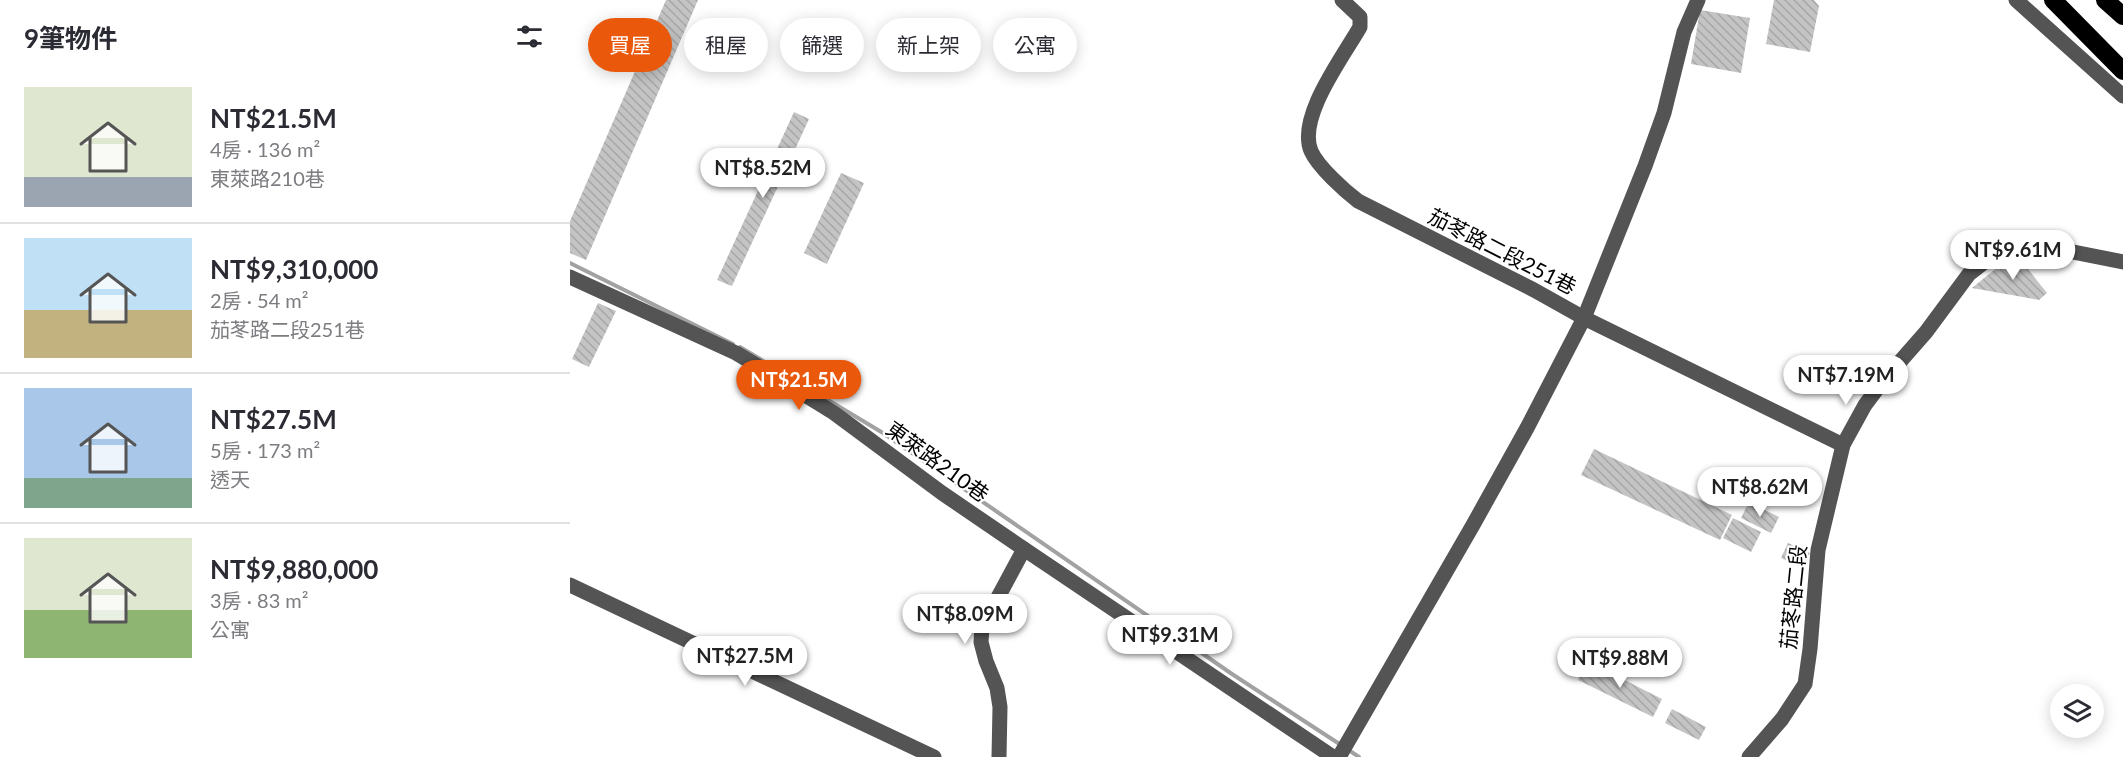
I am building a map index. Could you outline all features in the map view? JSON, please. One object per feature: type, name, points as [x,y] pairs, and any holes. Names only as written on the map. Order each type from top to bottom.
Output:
[{"type":"highway","points":[[2053,0],[2123,70]]},
{"type":"highway","points":[[2060,0],[2123,53]]},
{"type":"highway","points":[[2105,0],[2123,15]]},
{"type":"street","name":"茄苳路二段251巷","points":[[1342,0],[1360,17],[1360,27],[1315,104],[1308,126],[1311,152],[1336,183],[1358,201],[1534,290],[1584,318],[1843,445]]},
{"type":"street","points":[[1339,757],[1473,525],[1584,318],[1664,113],[1684,32],[1698,0]]},
{"type":"street","points":[[2016,0],[2123,96]]},
{"type":"street","name":"茄苳路二段","points":[[1749,757],[1782,719],[1805,684],[1818,550],[1843,445],[1865,405],[1883,381],[1926,332],[1969,274],[2013,240],[2123,262]]},
{"type":"street","name":"東萊路210巷","points":[[570,278],[736,353],[776,376],[834,413],[942,493],[1024,549]]},
{"type":"street","points":[[999,757],[1000,707],[997,688],[983,652],[982,627],[1024,549],[1333,757]]},
{"type":"street","points":[[570,585],[934,757]]},
{"type":"building","points":[[666,0],[698,0],[690,18],[684,18],[684,32],[672,60],[672,18],[658,18]]},
{"type":"building","points":[[1774,0],[1814,0],[1819,6],[1810,52],[1766,44]]},
{"type":"building","points":[[1700,10],[1750,18],[1741,73],[1691,64]]},
{"type":"building","points":[[635,72],[667,72],[586,260],[570,253],[570,221]]},
{"type":"building","points":[[794,112],[809,119],[732,286],[717,280]]},
{"type":"building","points":[[841,173],[864,183],[827,264],[804,253]]},
{"type":"building","points":[[2015,253],[2047,293],[2039,300],[1972,288]]},
{"type":"building","points":[[598,303],[616,311],[589,367],[572,359]]},
{"type":"building","points":[[1594,449],[1732,515],[1720,540],[1581,475]]},
{"type":"building","points":[[1749,502],[1779,517],[1771,533],[1741,518]]},
{"type":"building","points":[[1733,518],[1761,532],[1751,552],[1723,538]]},
{"type":"building","points":[[1788,543],[1810,553],[1804,568],[1781,558]]},
{"type":"building","points":[[1587,661],[1662,699],[1653,717],[1578,680]]},
{"type":"building","points":[[1672,709],[1706,727],[1699,740],[1665,723]]},
{"type":"waterway","points":[[570,263],[733,344]]},
{"type":"waterway","points":[[740,347],[883,433],[1232,674],[1341,745]]},
{"type":"waterway","points":[[1347,749],[1359,757]]}]
